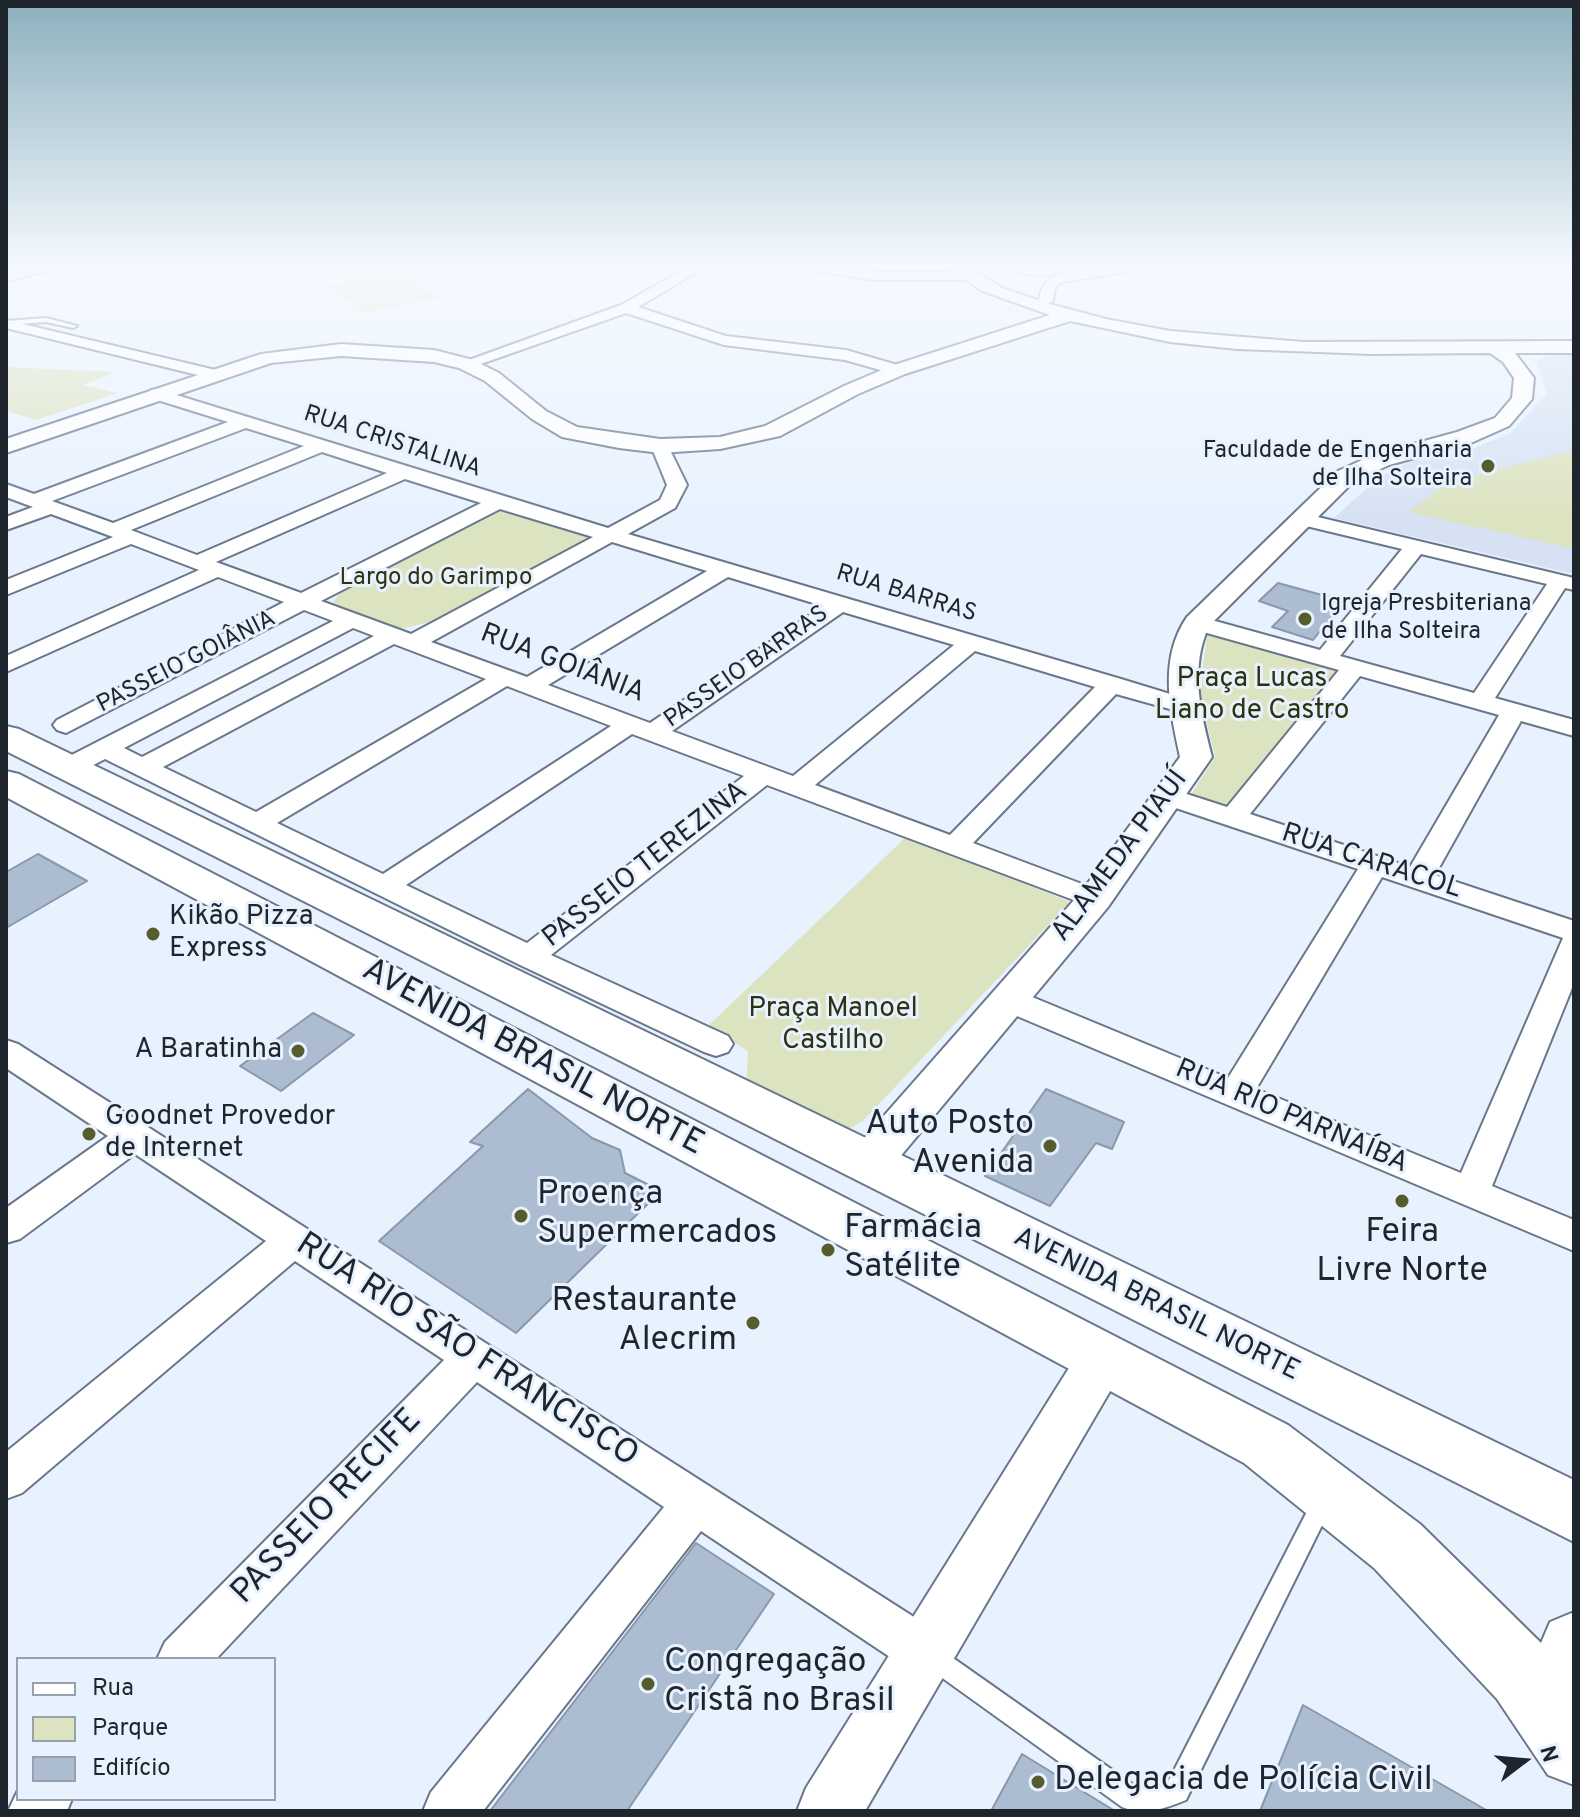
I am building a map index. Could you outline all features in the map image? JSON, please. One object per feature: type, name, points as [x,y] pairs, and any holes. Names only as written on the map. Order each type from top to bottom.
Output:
[{"type":"main road","name":"AVENIDA BRASIL NORTE","points":[[6,737],[79,747],[868,1164],[1574,1512]]},
{"type":"main road","name":"AVENIDA BRASIL NORTE","points":[[6,782],[1266,1444],[1397,1546],[1522,1674],[1574,1749]]},
{"type":"main road","points":[[1574,1646],[1571,1653],[1574,1666]]},
{"type":"street","points":[[119,352],[218,375]]},
{"type":"street","points":[[6,446],[268,358],[325,352]]},
{"type":"street","points":[[369,352],[434,356],[466,364],[492,377],[539,415],[570,432],[660,446],[720,443],[772,431],[851,390],[898,370],[955,352]]},
{"type":"street","points":[[466,364],[501,352]]},
{"type":"street","points":[[820,352],[846,355],[898,370]]},
{"type":"street","name":"ALAMEDA PIAUÍ","points":[[868,1164],[1095,899],[1196,757],[1184,706],[1183,659],[1187,638],[1197,623],[1305,520],[1346,476],[1381,460],[1465,437],[1502,422],[1522,399],[1524,378],[1510,358],[1501,352]]},
{"type":"street","name":"RUA CRISTALINA","points":[[157,394],[498,502],[613,535]]},
{"type":"street","points":[[6,524],[42,504],[245,422]]},
{"type":"street","points":[[6,588],[321,446]]},
{"type":"street","points":[[143,767],[613,535],[668,504],[677,485],[660,446]]},
{"type":"street","points":[[6,665],[405,472]]},
{"type":"street","name":"RUA GOIÂNIA","points":[[6,490],[1095,899]]},
{"type":"street","name":"PASSEIO GOIÂNIA","points":[[79,747],[349,575],[498,502]]},
{"type":"street","points":[[1305,520],[1567,582],[1480,702]]},
{"type":"street","name":"RUA BARRAS","points":[[613,535],[1184,706]]},
{"type":"street","points":[[1325,659],[1416,546]]},
{"type":"street","points":[[528,687],[726,569]]},
{"type":"street","name":"PASSEIO BARRAS","points":[[641,729],[841,603]]},
{"type":"street","points":[[79,747],[354,619]]},
{"type":"street","points":[[1197,623],[1574,728]]},
{"type":"street","points":[[796,787],[972,642]]},
{"type":"street","points":[[1233,817],[1354,667]]},
{"type":"street","points":[[257,823],[504,678]]},
{"type":"street","points":[[955,846],[1112,684]]},
{"type":"street","points":[[1418,879],[1514,711]]},
{"type":"street","points":[[384,886],[641,729]]},
{"type":"street","points":[[79,747],[143,767],[529,957],[716,1044]]},
{"type":"street","name":"PASSEIO TEREZINA","points":[[529,957],[763,775]]},
{"type":"street","name":"RUA CARACOL","points":[[1168,796],[1574,931]]},
{"type":"street","points":[[1235,1095],[1375,865]]},
{"type":"street","points":[[1471,1193],[1574,944]]},
{"type":"street","name":"RUA RIO PARNAÍBA","points":[[1009,1000],[1574,1236]]},
{"type":"street","name":"RUA RIO SÃO FRANCISCO","points":[[6,1052],[925,1652]]},
{"type":"street","points":[[6,1228],[135,1136]]},
{"type":"street","points":[[6,1479],[294,1240]]},
{"type":"street","name":"PASSEIO RECIFE","points":[[184,1657],[474,1358]]},
{"type":"street","points":[[829,1811],[1102,1359]]},
{"type":"street","points":[[450,1811],[696,1502]]},
{"type":"lane","points":[[925,1652],[1131,1798],[1155,1801],[1177,1791],[1328,1492]]},
{"type":"shaded area","name":"Faculdade de Engenharia de Ilha Solteira","points":[[1550,355],[1574,355],[1574,574],[1334,518],[1379,477],[1414,460],[1474,448],[1509,434],[1547,394],[1536,361]]},
{"type":"green space","points":[[6,367],[115,372],[83,385],[118,393],[36,420],[6,411]]},
{"type":"green space","points":[[1574,450],[1574,549],[1409,512],[1447,483]]},
{"type":"green space","name":"Largo do Garimpo","points":[[499,505],[599,536],[453,616],[397,630],[331,605],[353,576]]},
{"type":"green space","name":"Praça Lucas Liano de Castro","points":[[1208,631],[1340,669],[1231,809],[1190,796],[1215,757],[1199,691]]},
{"type":"green space","name":"Praça Manoel Castilho","points":[[907,836],[1070,902],[863,1121],[843,1132],[746,1086],[748,1051],[708,1026]]},
{"type":"building","name":"Igreja Presbiteriana de Ilha Solteira","points":[[1278,583],[1344,601],[1313,640],[1272,627],[1288,611],[1259,601]]},
{"type":"building","points":[[38,854],[87,881],[6,928],[6,872]]},
{"type":"building","name":"A Baratinha","points":[[313,1013],[354,1035],[281,1091],[240,1066]]},
{"type":"building","name":"Proença Supermercados","points":[[528,1089],[592,1138],[620,1150],[625,1173],[661,1191],[516,1333],[379,1241],[483,1146],[470,1142]]},
{"type":"building","name":"Auto Posto Avenida","points":[[1046,1089],[1124,1122],[1112,1149],[1096,1143],[1050,1206],[985,1176]]},
{"type":"building","name":"Congregação Cristã no Brasil","points":[[696,1543],[774,1594],[627,1811],[490,1811]]},
{"type":"building","points":[[1303,1705],[1488,1811],[1260,1811]]},
{"type":"building","name":"Delegacia de Polícia Civil","points":[[1022,1754],[1115,1811],[991,1811]]},
{"type":"place","name":"Faculdade de Engenharia de Ilha Solteira","points":[[1488,466]]},
{"type":"place","name":"Igreja Presbiteriana de Ilha Solteira","points":[[1305,619]]},
{"type":"place","name":"Kikão Pizza Express","points":[[153,934]]},
{"type":"place","name":"A Baratinha","points":[[298,1051]]},
{"type":"place","name":"Goodnet Provedor de Internet","points":[[89,1134]]},
{"type":"place","name":"Auto Posto Avenida","points":[[1050,1146]]},
{"type":"place","name":"Feira Livre Norte","points":[[1402,1201]]},
{"type":"place","name":"Proença Supermercados","points":[[521,1216]]},
{"type":"place","name":"Farmácia Satélite","points":[[828,1250]]},
{"type":"place","name":"Restaurante Alecrim","points":[[753,1323]]},
{"type":"place","name":"Congregação Cristã no Brasil","points":[[648,1684]]},
{"type":"place","name":"Delegacia de Polícia Civil","points":[[1038,1782]]}]
